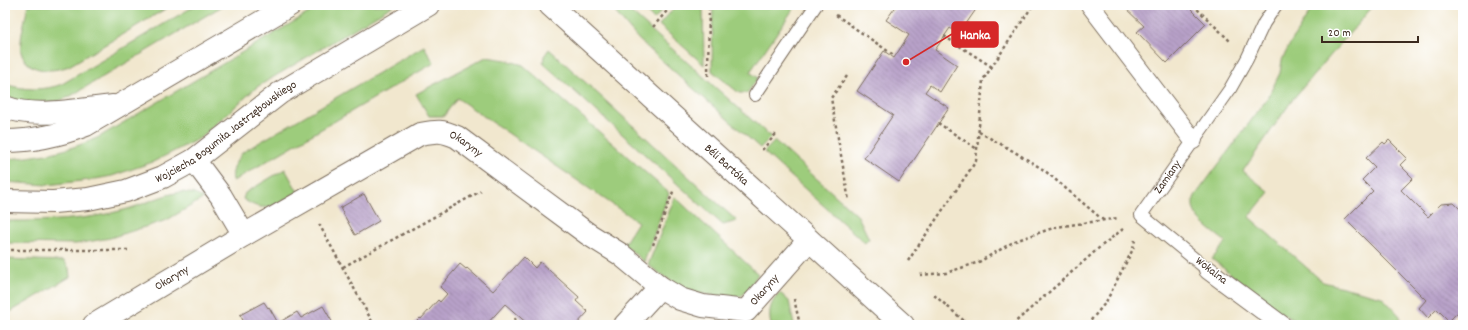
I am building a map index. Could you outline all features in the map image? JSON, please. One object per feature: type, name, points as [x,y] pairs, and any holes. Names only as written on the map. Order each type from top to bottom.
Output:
[{"type":"street","points":[[5,141],[38,138],[86,125],[290,5]]},
{"type":"street","name":"Wojciecha Bogumiła Jastrzębowskiego","points":[[5,201],[53,202],[105,196],[126,191],[178,169],[194,160],[280,93],[428,5]]},
{"type":"street","name":"Béli Bartóka","points":[[550,5],[903,325]]},
{"type":"street","points":[[1090,5],[1193,140]]},
{"type":"street","points":[[5,107],[23,112],[38,113],[120,105]]},
{"type":"street","name":"Okaryny","points":[[94,325],[244,235],[420,134],[430,132],[444,131],[457,137],[588,234],[620,254],[660,287],[680,299],[703,306],[748,318],[809,240]]},
{"type":"street","points":[[194,160],[221,196],[244,235]]},
{"type":"street","name":"Wokalna","points":[[1208,270],[1282,325]]},
{"type":"street","points":[[625,325],[660,287]]},
{"type":"lane","points":[[755,95],[816,5]]},
{"type":"lane","name":"Zamiany","points":[[1141,214],[1230,89],[1247,59],[1264,23],[1276,5]]},
{"type":"lane","name":"Wokalna","points":[[1141,214],[1208,270]]},
{"type":"path","points":[[653,27],[672,5]]},
{"type":"path","points":[[908,261],[976,161],[983,80],[1033,5]]},
{"type":"path","points":[[1193,5],[1247,59]]},
{"type":"path","points":[[708,6],[708,76]]},
{"type":"path","points":[[833,14],[895,56]]},
{"type":"path","points":[[944,36],[992,67]]},
{"type":"path","points":[[847,76],[831,98],[849,201]]},
{"type":"path","points":[[938,123],[977,148]]},
{"type":"path","points":[[978,132],[1044,170],[1104,220]]},
{"type":"path","points":[[762,150],[776,134]]},
{"type":"path","points":[[343,267],[488,187],[506,174]]},
{"type":"path","points":[[664,215],[674,189]]},
{"type":"path","points":[[306,200],[374,325]]},
{"type":"path","points":[[920,276],[946,273],[979,262],[1016,241],[1056,227],[1141,214]]},
{"type":"path","points":[[1012,325],[1100,247],[1141,214]]},
{"type":"path","points":[[1087,325],[1106,302],[1133,249],[1141,214]]},
{"type":"path","points":[[5,250],[130,250]]},
{"type":"path","points":[[934,295],[969,325]]},
{"type":"path","points":[[793,296],[800,325]]},
{"type":"path","points":[[510,325],[518,316]]},
{"type":"green space","points":[[28,5],[172,5],[69,66],[42,70],[29,64],[24,59],[21,52],[22,35]]},
{"type":"green space","points":[[196,5],[224,5],[69,97],[53,102],[37,104],[13,99],[5,95],[5,84],[19,88],[41,89],[62,84]]},
{"type":"green space","points":[[322,5],[394,5],[257,87],[200,138],[153,162],[112,176],[90,180],[47,185],[5,182],[5,159],[29,157],[65,150],[99,137]]},
{"type":"green space","points":[[611,5],[623,5],[771,137],[760,148],[639,40],[615,12]]},
{"type":"green space","points":[[640,5],[666,5],[654,20]]},
{"type":"green space","points":[[677,5],[696,5],[703,9],[704,65],[659,25]]},
{"type":"green space","points":[[713,5],[796,5],[750,72],[758,78],[747,93],[739,93],[712,71]]},
{"type":"green space","points":[[1314,5],[1374,5],[1293,99],[1243,171],[1269,192],[1249,217],[1323,282],[1382,297],[1400,316],[1400,325],[1302,325],[1276,310],[1212,259],[1226,242],[1205,225],[1194,210],[1193,203],[1195,196],[1267,99],[1280,73],[1282,60],[1291,42]]},
{"type":"green space","points":[[424,46],[434,63],[233,181],[235,165],[243,152]]},
{"type":"green space","points":[[549,49],[737,221],[723,225],[543,63],[544,56]]},
{"type":"green space","points":[[486,57],[506,60],[523,65],[669,193],[644,262],[624,244],[638,222],[457,98],[444,116],[429,116],[416,94]]},
{"type":"green space","points":[[775,141],[858,216],[869,239],[865,243],[764,152]]},
{"type":"green space","points":[[285,169],[298,192],[277,204],[265,207],[251,204],[243,199],[245,193]]},
{"type":"green space","points":[[182,192],[194,194],[204,198],[167,220],[110,238],[76,244],[5,243],[5,221],[50,220],[109,214],[167,195]]},
{"type":"green space","points":[[675,197],[758,274],[748,290],[741,296],[732,299],[688,291],[681,288],[648,265]]},
{"type":"green space","points":[[5,259],[64,261],[69,268],[70,277],[5,315]]},
{"type":"green space","points":[[780,293],[789,301],[794,325],[771,325],[770,316],[772,304]]},
{"type":"building","points":[[897,5],[979,5],[959,34],[950,28],[935,50],[957,65],[940,92],[930,85],[925,92],[949,108],[899,182],[864,158],[893,115],[857,91],[884,51],[894,58],[909,35],[886,20]]},
{"type":"building","points":[[1122,5],[1187,5],[1206,24],[1167,63],[1137,32],[1144,26]]},
{"type":"building","points":[[1389,140],[1407,158],[1400,165],[1413,178],[1401,190],[1428,217],[1441,204],[1454,203],[1463,212],[1463,307],[1449,321],[1437,309],[1428,318],[1419,308],[1426,300],[1345,219],[1373,191],[1362,180],[1375,167],[1366,158],[1383,142],[1385,144]]},
{"type":"building","points":[[364,194],[379,221],[355,235],[340,208]]},
{"type":"building","points":[[524,257],[535,268],[540,262],[579,297],[576,301],[588,312],[576,325],[529,325],[505,304],[486,325],[413,325],[420,318],[421,319],[438,300],[440,302],[447,294],[440,287],[460,264],[466,269],[467,268],[493,291]]},
{"type":"building","points":[[264,302],[268,308],[269,307],[278,323],[297,312],[301,318],[323,306],[334,325],[244,325],[240,315]]},
{"type":"place","name":"Hanka","points":[[906,62]]}]
